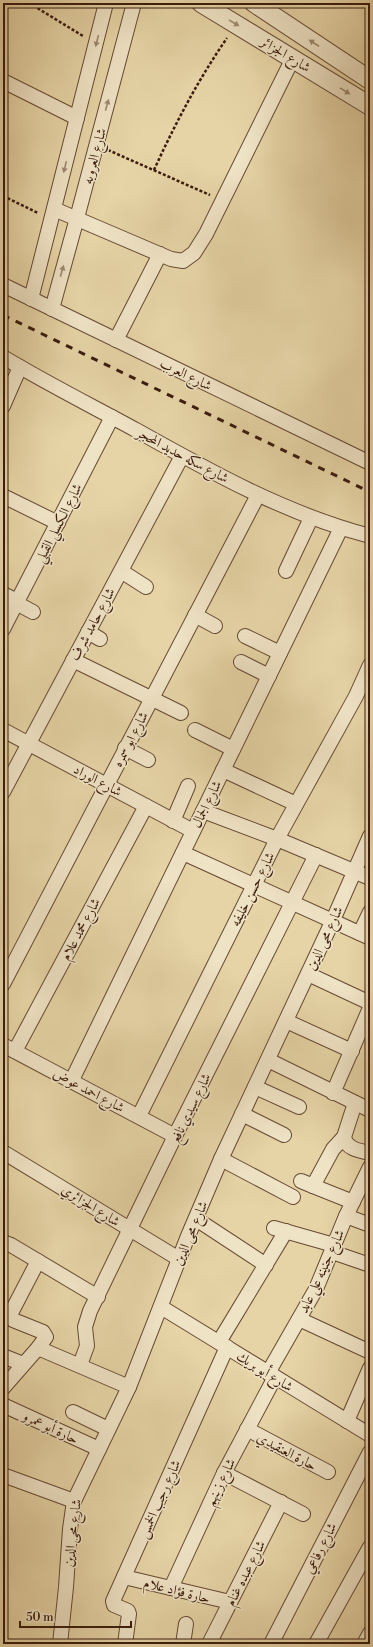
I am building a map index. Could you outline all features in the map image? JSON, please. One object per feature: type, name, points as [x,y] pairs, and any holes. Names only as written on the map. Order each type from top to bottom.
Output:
[{"type":"street","name":"شارع العروبه","points":[[31,299],[106,3]]},
{"type":"street","name":"شارع العروبه","points":[[52,309],[134,3]]},
{"type":"street","name":"شارع الجزائر","points":[[201,3],[370,106]]},
{"type":"street","name":"شارع الجزائر","points":[[254,3],[370,80]]},
{"type":"street","points":[[53,214],[77,218],[171,259],[183,261],[194,253],[206,234],[293,58]]},
{"type":"street","points":[[3,81],[77,118]]},
{"type":"street","points":[[116,340],[160,254]]},
{"type":"street","name":"شارع العرب","points":[[3,285],[370,463]]},
{"type":"street","name":"شارع سكه حديد المحجر","points":[[3,357],[182,456],[258,495],[311,518],[370,536]]},
{"type":"street","points":[[3,406],[20,367]]},
{"type":"street","name":"شارع الكسلي القبلي","points":[[3,629],[112,417]]},
{"type":"street","name":"شارع حامد شرف","points":[[3,792],[73,660],[94,636],[120,571],[182,456]]},
{"type":"street","name":"شارع ابو سمره","points":[[3,984],[258,495]]},
{"type":"street","points":[[3,496],[58,523]]},
{"type":"street","points":[[286,571],[311,518]]},
{"type":"street","name":"شارع الجمال","points":[[72,1080],[341,528]]},
{"type":"street","points":[[120,571],[146,587]]},
{"type":"street","points":[[3,594],[33,612]]},
{"type":"street","points":[[195,615],[215,626]]},
{"type":"street","points":[[245,636],[280,653]]},
{"type":"street","points":[[73,660],[181,713]]},
{"type":"street","points":[[241,662],[269,676]]},
{"type":"street","name":"شارع حسن خليفه","points":[[139,1116],[277,839],[356,696],[370,665]]},
{"type":"street","name":"شارع الوراد","points":[[3,730],[193,831]]},
{"type":"street","points":[[195,730],[233,749]]},
{"type":"street","points":[[125,748],[148,760]]},
{"type":"street","points":[[223,770],[296,804]]},
{"type":"street","points":[[173,821],[188,786]]},
{"type":"street","name":"شارع محمد علام","points":[[9,1048],[146,806]]},
{"type":"street","points":[[202,811],[277,839],[370,878]]},
{"type":"street","name":"شارع محى الدين","points":[[60,1644],[74,1500],[129,1387],[179,1259],[221,1159],[333,920],[370,836]]},
{"type":"street","points":[[183,852],[365,936],[370,912]]},
{"type":"street","name":"شارع سيدي نافع","points":[[80,1365],[87,1346],[87,1320],[175,1136],[316,855]]},
{"type":"street","points":[[308,974],[370,1003]]},
{"type":"street","points":[[333,1093],[370,1008]]},
{"type":"street","points":[[286,1021],[352,1051]]},
{"type":"street","name":"شارع احمد عوض","points":[[9,1048],[72,1080],[175,1136]]},
{"type":"street","points":[[268,1060],[370,1110]]},
{"type":"street","points":[[254,1087],[299,1107]]},
{"type":"street","points":[[353,1202],[307,1184],[344,1137],[355,1103]]},
{"type":"street","points":[[242,1114],[284,1135]]},
{"type":"street","points":[[344,1137],[347,1144],[357,1151],[370,1153]]},
{"type":"street","name":"شارع الجزائري","points":[[3,1152],[179,1259]]},
{"type":"street","points":[[221,1159],[293,1197]]},
{"type":"street","name":"شارع جنينه علي عابد","points":[[271,1375],[316,1289],[346,1216],[370,1168]]},
{"type":"street","points":[[346,1216],[370,1225]]},
{"type":"street","points":[[196,1219],[266,1265]]},
{"type":"street","name":"شارع رجب الخمس","points":[[125,1644],[130,1614],[128,1611],[116,1607],[113,1604],[223,1345],[266,1265],[280,1229],[333,1248]]},
{"type":"street","points":[[3,1242],[11,1245],[98,1297]]},
{"type":"street","points":[[333,1248],[370,1265]]},
{"type":"street","points":[[3,1388],[45,1338],[45,1334],[43,1332],[13,1320],[10,1315],[38,1261]]},
{"type":"street","name":"شارع أبو بريك","points":[[161,1307],[370,1435]]},
{"type":"street","points":[[299,1319],[370,1352]]},
{"type":"street","points":[[38,1348],[129,1387]]},
{"type":"street","points":[[3,1356],[23,1364]]},
{"type":"street","points":[[347,1421],[370,1368]]},
{"type":"street","name":"شارع زينهم","points":[[171,1588],[224,1473],[247,1429],[271,1375]]},
{"type":"street","name":"حارة أبو عمرو","points":[[3,1405],[99,1449]]},
{"type":"street","points":[[73,1412],[108,1429]]},
{"type":"street","name":"حارة العنقيدي","points":[[247,1429],[328,1472]]},
{"type":"street","name":"شارع رفاعي","points":[[271,1644],[370,1452]]},
{"type":"street","points":[[224,1473],[303,1514]]},
{"type":"street","points":[[3,1475],[74,1500]]},
{"type":"street","name":"شارع عبده غنام","points":[[209,1644],[281,1502]]},
{"type":"street","points":[[316,1644],[370,1547]]},
{"type":"street","name":"حارة فؤاد علام","points":[[124,1577],[230,1602]]},
{"type":"street","points":[[183,1644],[182,1642],[186,1624]]},
{"type":"street","points":[[364,1644],[370,1632]]},
{"type":"path","points":[[29,3],[96,44]]},
{"type":"path","points":[[154,170],[171,132],[191,94],[237,24]]},
{"type":"path","points":[[97,144],[222,200]]},
{"type":"path","points":[[3,196],[53,214]]},
{"type":"railway","points":[[3,315],[370,492]]}]
